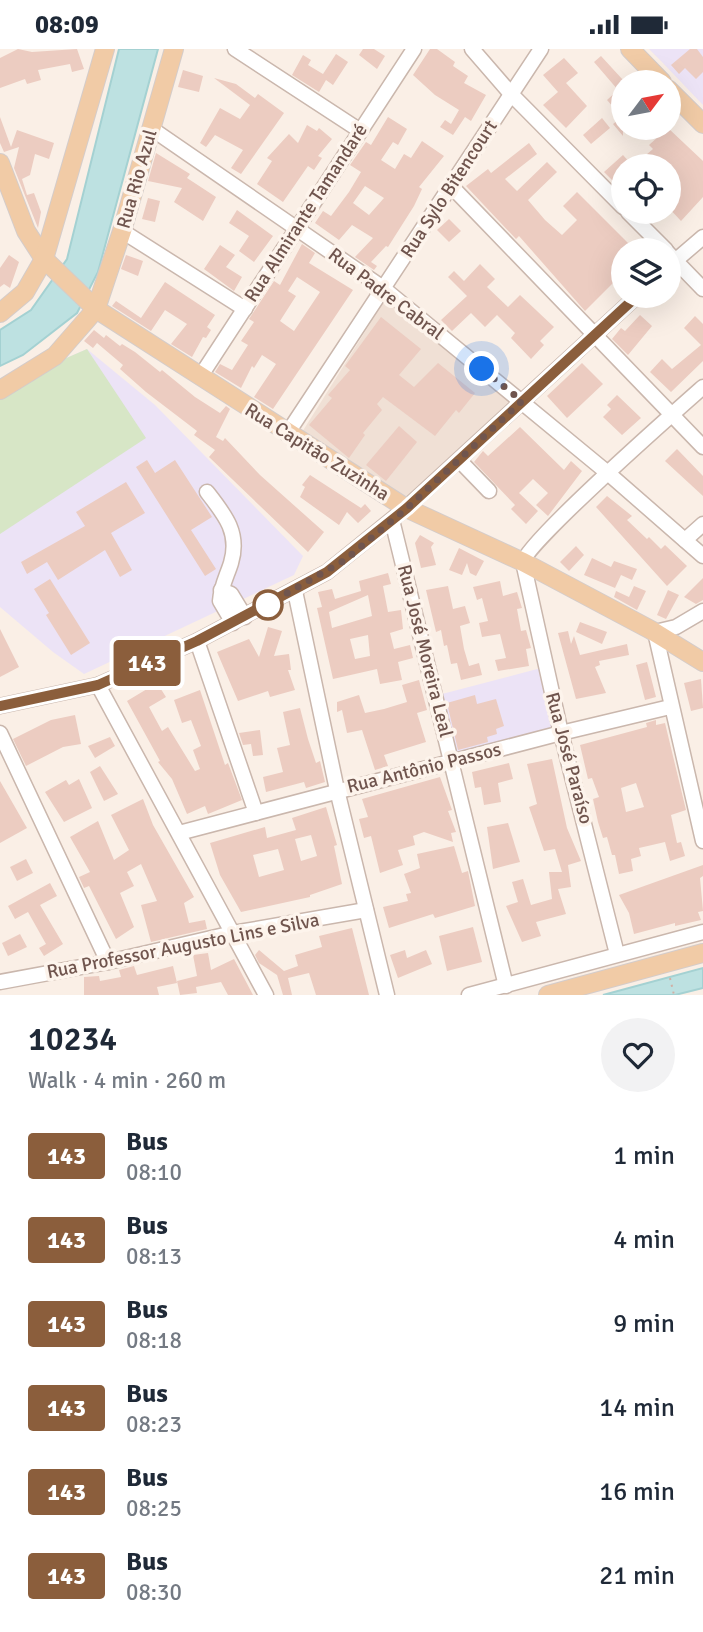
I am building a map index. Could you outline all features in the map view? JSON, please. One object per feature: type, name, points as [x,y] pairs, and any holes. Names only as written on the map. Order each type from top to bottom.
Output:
[{"type":"main road","points":[[0,313],[25,292],[47,263],[105,49]]},
{"type":"main road","name":"Rua Rio Azul","points":[[92,305],[122,231],[174,49]]},
{"type":"main road","points":[[630,49],[650,70]]},
{"type":"main road","points":[[681,102],[703,124]]},
{"type":"main road","name":"Rua Capitão Zuzinha","points":[[0,163],[26,232],[47,263],[92,305],[287,434],[407,508],[523,562],[655,632],[703,662]]},
{"type":"main road","points":[[0,390],[55,356],[92,305]]},
{"type":"main road","points":[[548,995],[703,953]]},
{"type":"street","points":[[235,49],[359,130]]},
{"type":"street","name":"Rua Almirante Tamandaré","points":[[200,377],[414,49]]},
{"type":"street","points":[[472,49],[511,94],[611,195]]},
{"type":"street","name":"Rua Sylo Bitencourt","points":[[287,434],[541,49]]},
{"type":"street","name":"Rua Padre Cabral","points":[[152,129],[383,288],[522,401],[703,556]]},
{"type":"street","points":[[452,187],[703,447]]},
{"type":"street","points":[[639,224],[652,238]]},
{"type":"street","points":[[122,231],[244,309]]},
{"type":"street","points":[[681,251],[703,237]]},
{"type":"street","points":[[681,268],[703,289]]},
{"type":"street","points":[[0,706],[98,685],[197,641],[235,614],[295,591],[345,560],[407,508],[623,308]]},
{"type":"street","points":[[523,562],[527,550],[703,387]]},
{"type":"street","points":[[459,460],[489,491]]},
{"type":"street","points":[[208,492],[231,523],[234,535],[231,562],[221,590],[230,594],[235,614]]},
{"type":"street","name":"Rua José Moreira Leal","points":[[392,520],[506,986]]},
{"type":"street","points":[[685,540],[703,524]]},
{"type":"street","name":"Rua José Paraíso","points":[[523,562],[561,733],[617,954]]},
{"type":"street","points":[[295,591],[337,790],[387,995]]},
{"type":"street","points":[[703,611],[676,627],[655,632],[670,707],[700,815],[703,841]]},
{"type":"street","points":[[197,641],[256,813]]},
{"type":"street","points":[[98,685],[266,995]]},
{"type":"street","name":"Rua Antônio Passos","points":[[179,833],[337,790],[670,707]]},
{"type":"street","points":[[0,733],[108,962]]},
{"type":"street","name":"Rua Professor Augusto Lins e Silva","points":[[0,982],[108,962],[233,933],[366,909]]},
{"type":"street","points":[[469,995],[703,932]]},
{"type":"path","points":[[669,976],[674,995]]},
{"type":"shaded area","points":[[649,49],[703,49],[703,105],[681,82],[681,70],[670,70]]},
{"type":"shaded area","points":[[388,295],[516,401],[404,502],[299,437]]},
{"type":"shaded area","points":[[87,349],[155,405],[303,556],[294,575],[84,674],[53,652],[0,607],[0,387]]},
{"type":"shaded area","points":[[541,668],[553,728],[458,754],[442,694]]},
{"type":"green space","points":[[87,349],[146,438],[0,534],[0,387]]},
{"type":"water","points":[[119,49],[158,49],[98,272],[77,313],[23,355],[0,366],[0,330],[31,310],[67,259]]},
{"type":"water","points":[[703,968],[703,988],[675,995],[603,995]]},
{"type":"building","points":[[18,49],[32,52],[77,49],[84,69],[72,72],[70,64],[38,70],[41,80],[27,84],[25,79],[0,88],[0,58]]},
{"type":"building","points":[[363,49],[374,49],[385,56],[377,69],[359,55]]},
{"type":"building","points":[[430,49],[437,49],[455,62],[453,66],[468,76],[464,83],[486,95],[471,121],[465,117],[453,135],[440,127],[445,120],[451,124],[459,110],[435,95],[413,75]]},
{"type":"building","points":[[690,49],[697,49],[703,57],[703,72],[696,79],[685,68],[681,72],[671,65]]},
{"type":"building","points":[[336,54],[348,62],[333,85],[326,80],[319,92],[292,75],[303,55],[311,60],[308,65],[323,74]]},
{"type":"building","points":[[601,56],[614,70],[611,70],[611,82],[594,62]]},
{"type":"building","points":[[564,58],[578,73],[566,83],[587,106],[566,128],[543,105],[558,92],[543,75]]},
{"type":"building","points":[[183,70],[203,76],[199,92],[178,87]]},
{"type":"building","points":[[214,78],[236,84],[255,98],[258,94],[284,113],[241,174],[231,168],[243,150],[215,135],[206,147],[200,143],[220,108],[240,119],[250,105]]},
{"type":"building","points":[[0,117],[11,147],[17,130],[54,143],[49,159],[35,154],[30,175],[22,179],[27,195],[34,193],[41,212],[38,228],[14,168],[19,147],[4,152],[0,143]]},
{"type":"building","points":[[388,117],[407,129],[398,145],[393,142],[381,160],[395,169],[404,154],[411,158],[422,141],[444,156],[419,187],[422,189],[414,206],[388,247],[371,262],[377,266],[374,270],[355,257],[373,238],[352,225],[339,240],[315,223],[323,211],[331,216],[349,192],[361,172],[350,165],[366,142],[371,145]],"holes":[[[365,186],[384,198],[369,215],[353,203]]]},
{"type":"building","points":[[602,118],[610,128],[591,144],[583,135]]},
{"type":"building","points":[[307,125],[317,131],[319,128],[332,139],[318,156],[322,158],[314,170],[308,166],[283,202],[257,184],[272,161],[267,158],[289,134],[298,143]]},
{"type":"building","points":[[655,140],[681,140],[703,161],[703,197],[681,221],[681,154],[647,154],[653,149],[649,145]]},
{"type":"building","points":[[529,143],[537,154],[505,179],[517,191],[547,162],[557,172],[528,200],[545,220],[562,235],[577,220],[563,206],[577,192],[623,238],[611,238],[611,285],[585,311],[519,236],[516,239],[466,186],[488,169],[491,173]]},
{"type":"building","points":[[156,153],[190,174],[187,178],[216,197],[203,221],[174,202],[182,188],[148,181]]},
{"type":"building","points":[[611,166],[611,179],[604,172]]},
{"type":"building","points":[[148,198],[160,201],[155,222],[142,219]]},
{"type":"building","points":[[237,210],[273,236],[254,262],[239,251],[249,236],[229,223]]},
{"type":"building","points":[[449,219],[461,231],[449,242],[437,230]]},
{"type":"building","points":[[302,244],[315,253],[309,263],[353,290],[273,409],[254,397],[276,364],[262,355],[254,368],[252,366],[241,388],[215,372],[220,364],[232,370],[248,345],[241,341],[254,322],[249,319],[274,281],[280,285]],"holes":[[[297,277],[320,292],[294,331],[280,321],[296,296],[288,291]]]},
{"type":"building","points":[[220,245],[235,255],[226,267],[242,277],[234,291],[204,269]]},
{"type":"building","points":[[9,255],[19,262],[10,288],[4,284],[0,287],[0,268]]},
{"type":"building","points":[[126,255],[143,261],[138,276],[121,269]]},
{"type":"building","points":[[480,264],[495,279],[487,287],[508,307],[520,295],[554,327],[540,341],[544,345],[531,359],[511,338],[515,333],[497,315],[485,327],[471,313],[452,331],[441,320],[467,296],[448,277],[454,271],[464,281]]},
{"type":"building","points":[[165,282],[215,315],[207,327],[211,330],[206,338],[203,337],[192,357],[171,344],[187,324],[165,310],[151,331],[112,306],[116,301],[141,318]]},
{"type":"building","points":[[640,315],[652,326],[628,355],[612,339],[621,328],[625,331]]},
{"type":"building","points":[[695,316],[703,324],[703,361],[671,392],[650,372],[662,359],[672,369],[701,345],[684,328]]},
{"type":"building","points":[[381,317],[421,349],[399,375],[414,387],[438,363],[475,393],[459,413],[456,410],[435,436],[383,397],[377,404],[382,410],[363,433],[365,435],[349,458],[309,425],[332,398],[328,395],[350,370],[345,366]]},
{"type":"building","points":[[94,330],[104,338],[106,335],[120,346],[122,344],[135,352],[220,413],[226,406],[230,409],[216,437],[223,441],[225,438],[260,475],[324,532],[308,552],[209,457],[215,450],[194,435],[197,431],[146,392],[120,369],[123,365],[97,343],[93,348],[84,341]]},
{"type":"building","points":[[582,363],[603,384],[567,418],[547,396]]},
{"type":"building","points":[[617,395],[641,418],[622,435],[603,417],[611,409],[607,405]]},
{"type":"building","points":[[399,426],[417,442],[386,481],[366,465]]},
{"type":"building","points":[[520,427],[564,470],[571,461],[582,471],[548,516],[536,505],[548,493],[533,479],[519,493],[538,511],[526,524],[511,509],[515,505],[474,462],[483,451],[488,456]]},
{"type":"building","points":[[677,449],[703,476],[703,496],[665,461]]},
{"type":"building","points":[[147,460],[155,473],[175,460],[212,517],[191,530],[216,569],[205,576],[136,467]]},
{"type":"building","points":[[310,475],[361,508],[365,504],[371,511],[358,523],[347,512],[339,525],[300,497],[305,487],[302,485]]},
{"type":"building","points":[[126,482],[145,513],[111,533],[132,570],[120,577],[105,550],[58,580],[47,562],[27,574],[21,562],[85,526],[76,512]]},
{"type":"building","points":[[607,496],[632,516],[627,520],[647,539],[649,537],[661,549],[665,545],[687,566],[667,586],[596,507]]},
{"type":"building","points":[[420,535],[434,543],[431,547],[436,565],[421,568],[415,543]]},
{"type":"building","points":[[576,546],[584,555],[569,571],[560,562]]},
{"type":"building","points":[[459,548],[484,561],[476,576],[470,573],[467,563],[462,575],[449,570]]},
{"type":"building","points":[[592,558],[611,567],[614,561],[637,569],[632,580],[621,575],[615,588],[584,575]]},
{"type":"building","points":[[388,573],[391,584],[383,586],[388,612],[401,610],[403,629],[390,633],[394,649],[410,645],[413,658],[398,662],[402,680],[380,684],[377,669],[333,679],[317,608],[322,607],[318,592],[332,589],[335,599],[361,591],[359,581]],"holes":[[[368,595],[372,616],[332,628],[329,612]],[[368,635],[370,656],[355,659],[350,639]]]},
{"type":"building","points":[[703,578],[703,600],[696,604],[684,597]]},
{"type":"building","points":[[50,579],[90,643],[71,655],[46,615],[49,613],[34,589]]},
{"type":"building","points":[[500,581],[503,596],[517,592],[522,608],[517,609],[521,631],[526,630],[531,648],[526,649],[529,666],[498,671],[495,660],[506,658],[500,634],[482,637],[479,623],[488,621],[482,598],[477,600],[473,587]]},
{"type":"building","points":[[448,586],[453,609],[465,606],[470,623],[460,626],[469,666],[479,663],[482,675],[461,680],[457,663],[451,664],[441,630],[436,632],[426,590]]},
{"type":"building","points":[[634,586],[646,591],[637,610],[614,597],[616,591],[629,597]]},
{"type":"building","points":[[668,590],[679,595],[666,619],[657,615]]},
{"type":"building","points":[[580,622],[607,632],[602,644],[576,632]]},
{"type":"building","points":[[268,627],[282,631],[274,656],[289,654],[291,670],[288,670],[295,690],[270,697],[268,691],[238,701],[217,652],[249,639],[259,657]]},
{"type":"building","points":[[0,629],[19,667],[0,677]]},
{"type":"building","points":[[568,631],[571,644],[574,636],[580,655],[627,644],[629,655],[599,661],[600,665],[595,667],[606,693],[576,699],[558,633]]},
{"type":"building","points":[[647,662],[656,697],[645,700],[636,665]]},
{"type":"building","points":[[701,679],[703,708],[691,711],[684,683]]},
{"type":"building","points":[[419,680],[427,710],[417,713],[426,742],[384,755],[388,766],[375,770],[362,730],[347,733],[342,710],[337,712],[337,702],[359,695],[365,713],[384,709],[407,702],[402,685]]},
{"type":"building","points":[[157,683],[166,697],[149,707],[162,731],[168,727],[195,771],[200,769],[193,750],[201,746],[191,720],[182,723],[174,700],[200,690],[225,765],[228,763],[242,800],[208,814],[205,806],[187,814],[172,779],[158,762],[160,761],[127,701]]},
{"type":"building","points":[[475,695],[477,704],[496,699],[504,726],[496,729],[497,734],[487,737],[488,742],[458,750],[447,703]]},
{"type":"building","points":[[300,708],[316,763],[320,761],[325,782],[306,788],[304,782],[266,792],[263,777],[283,772],[277,748],[290,745],[283,712]]},
{"type":"building","points":[[75,715],[81,744],[63,747],[26,766],[13,739],[51,720]]},
{"type":"building","points":[[656,720],[656,725],[665,723],[686,810],[671,815],[677,843],[681,842],[685,856],[670,861],[665,842],[639,848],[641,856],[631,859],[633,871],[619,874],[615,855],[612,855],[607,837],[603,838],[598,822],[593,799],[599,797],[592,778],[588,779],[580,745],[647,727],[646,723]],"holes":[[[636,783],[644,807],[626,812],[621,788]]]},
{"type":"building","points":[[260,730],[263,755],[253,756],[251,744],[243,745],[239,733]]},
{"type":"building","points":[[110,737],[115,746],[95,758],[88,746]]},
{"type":"building","points":[[552,759],[567,828],[581,861],[568,865],[571,887],[558,889],[566,914],[536,922],[541,936],[522,942],[506,906],[518,902],[512,882],[523,879],[531,905],[552,899],[549,872],[562,872],[555,849],[544,851],[529,807],[537,804],[527,764]]},
{"type":"building","points":[[509,763],[513,779],[498,783],[501,802],[484,805],[481,787],[475,788],[472,772]]},
{"type":"building","points":[[100,766],[118,794],[104,801],[90,772]]},
{"type":"building","points":[[440,777],[452,810],[448,811],[456,832],[451,833],[453,842],[424,832],[413,836],[415,845],[398,850],[403,865],[380,873],[371,836],[364,838],[359,819],[368,817],[362,799]]},
{"type":"building","points":[[79,779],[92,808],[64,822],[45,792],[66,780],[69,785]]},
{"type":"building","points":[[0,781],[27,828],[0,843]]},
{"type":"building","points":[[143,799],[153,825],[194,897],[184,903],[189,923],[205,920],[207,929],[151,942],[141,905],[157,901],[141,864],[127,872],[134,886],[120,893],[134,927],[116,939],[89,886],[84,888],[79,877],[90,872],[70,837],[98,821],[114,860],[129,850],[111,815]]},
{"type":"building","points":[[326,807],[337,845],[334,846],[342,884],[310,897],[241,912],[220,875],[210,843],[265,827],[267,838],[296,830],[292,818]],"holes":[[[311,835],[317,856],[301,861],[295,839]],[[278,849],[284,870],[259,877],[253,855]]]},
{"type":"building","points":[[508,823],[520,862],[493,869],[487,827]]},
{"type":"building","points":[[454,846],[462,873],[468,871],[475,906],[435,918],[433,914],[389,928],[383,907],[408,901],[406,894],[411,893],[404,874],[420,868],[417,854]]},
{"type":"building","points":[[26,859],[33,873],[17,881],[10,867]]},
{"type":"building","points":[[703,865],[703,876],[700,878],[703,911],[698,912],[701,920],[675,926],[675,923],[634,934],[629,913],[619,895]]},
{"type":"building","points":[[50,883],[57,896],[40,905],[63,944],[44,956],[39,948],[46,944],[28,912],[15,919],[8,906]]},
{"type":"building","points":[[473,927],[482,962],[447,971],[439,936]]},
{"type":"building","points":[[352,928],[369,995],[316,995],[309,973],[288,978],[292,995],[283,995],[277,975],[259,963],[255,955],[259,950],[284,971],[298,966],[295,955],[322,947],[319,936]]},
{"type":"building","points":[[20,934],[27,947],[8,956],[2,943]]},
{"type":"building","points":[[405,950],[407,958],[426,950],[432,964],[398,978],[390,955]]},
{"type":"building","points":[[208,953],[211,970],[234,959],[253,995],[228,995],[221,982],[196,987],[197,993],[180,995],[177,981],[197,976],[193,955]]},
{"type":"building","points":[[134,966],[137,975],[173,966],[177,983],[157,987],[159,995],[84,995],[84,977],[99,976],[100,981],[121,977],[119,970]]},
{"type":"bus line","name":"143","points":[[0,706],[98,685],[197,641],[327,572],[407,508],[623,308]]},
{"type":"route","points":[[268,605],[261,608],[295,591],[345,560],[407,508],[522,401],[482,369]]}]
